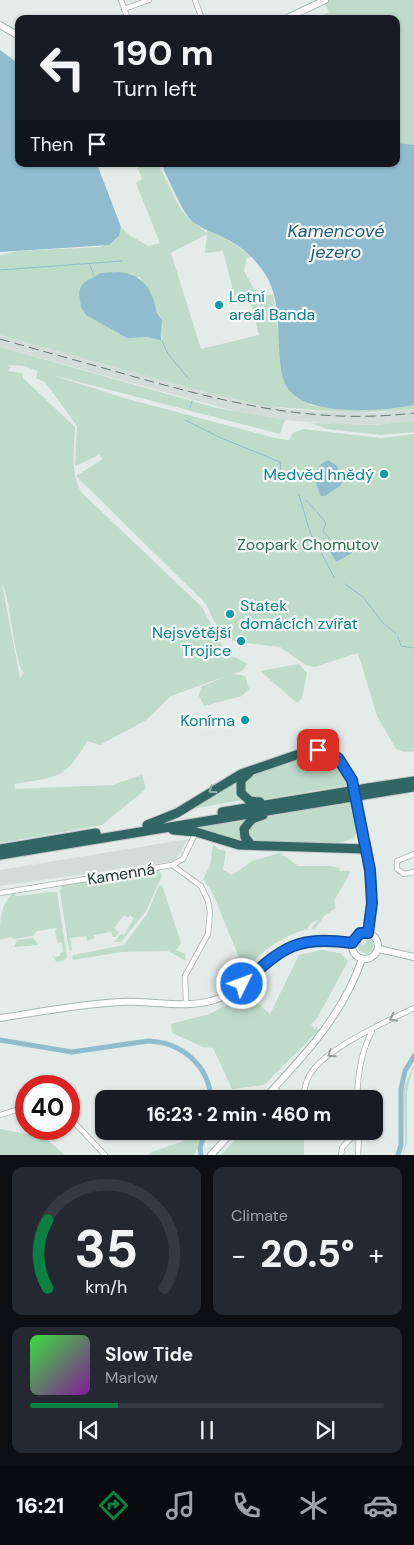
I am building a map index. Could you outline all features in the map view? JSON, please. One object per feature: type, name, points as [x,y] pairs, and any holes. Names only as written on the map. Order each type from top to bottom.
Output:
[{"type":"highway","points":[[148,828],[177,813],[231,779],[305,752],[318,750]]},
{"type":"highway","points":[[256,769],[241,780],[241,793],[250,801],[273,803]]},
{"type":"highway","points":[[0,848],[286,807],[414,781]]},
{"type":"highway","points":[[369,791],[414,788]]},
{"type":"highway","points":[[0,855],[273,803],[339,796]]},
{"type":"highway","points":[[251,845],[245,837],[244,829],[252,819],[286,807]]},
{"type":"highway","points":[[148,828],[196,832],[228,842],[251,845],[367,849]]},
{"type":"street","points":[[120,0],[126,15]]},
{"type":"street","points":[[124,9],[149,0]]},
{"type":"street","points":[[195,0],[201,15]]},
{"type":"street","points":[[293,15],[325,0]]},
{"type":"street","points":[[0,26],[15,34]]},
{"type":"street","points":[[318,750],[338,758],[348,772],[367,849],[372,903],[368,933]]},
{"type":"street","points":[[172,866],[183,859],[196,832]]},
{"type":"street","points":[[414,854],[397,861],[397,869],[404,874],[414,872]]},
{"type":"street","name":"Kamenná","points":[[0,893],[172,866],[201,886],[208,901],[210,913],[208,934],[185,976],[186,1003]]},
{"type":"street","points":[[360,933],[368,933],[376,937],[378,949],[371,958],[362,959],[353,951],[352,943],[360,933]]},
{"type":"street","points":[[0,1018],[118,1002],[186,1003],[210,1001],[227,994],[276,955],[297,943],[322,939],[352,943]]},
{"type":"street","points":[[378,949],[414,957]]},
{"type":"street","points":[[274,1088],[325,1031],[345,998],[362,959]]},
{"type":"street","points":[[305,1090],[309,1075],[323,1059],[373,1029],[414,1008]]},
{"type":"street","points":[[358,1090],[362,1051],[373,1029]]},
{"type":"street","points":[[0,1115],[15,1110]]},
{"type":"street","points":[[80,1129],[104,1155]]},
{"type":"street","points":[[211,1155],[225,1140]]},
{"type":"street","points":[[341,1155],[342,1148],[350,1140]]},
{"type":"street","points":[[358,1140],[358,1155]]},
{"type":"shaded area","points":[[0,335],[240,401],[287,409],[335,412],[372,413],[414,409],[414,421],[373,425],[334,424],[285,420],[238,412],[0,347]]},
{"type":"shaded area","points":[[188,839],[175,861],[0,886],[0,870]]},
{"type":"green space","points":[[323,0],[414,0],[414,147],[400,144],[400,15],[323,15],[329,12]]},
{"type":"green space","points":[[137,167],[160,167],[179,206],[189,219],[207,233],[207,229],[236,245],[252,257],[247,258],[244,271],[254,289],[262,295],[273,295],[281,348],[310,405],[340,410],[414,405],[414,409],[354,413],[265,406],[220,396],[0,335],[0,255],[18,251],[101,247],[114,241],[119,236],[121,227],[131,236],[148,246],[160,243],[136,183],[142,179]],"holes":[[[207,234],[205,253],[223,251],[235,298],[249,295],[259,335],[201,349],[171,253]],[[94,276],[140,277],[161,319],[163,339],[140,336],[81,286]]]},
{"type":"green space","name":"Zoopark Chomutov","points":[[0,347],[217,408],[285,420],[280,434],[52,375],[124,398],[275,438],[289,440],[293,433],[303,429],[381,438],[414,434],[414,751],[405,752],[396,749],[377,716],[358,653],[314,667],[306,665],[280,647],[237,642],[226,638],[214,621],[206,604],[76,476],[103,459],[99,455],[75,466],[77,426],[45,382],[36,378],[38,371],[24,366],[8,365],[11,367],[8,371],[22,373],[23,378],[75,427],[74,468],[75,476],[81,492],[202,607],[227,655],[247,664],[242,671],[233,674],[245,676],[249,689],[242,696],[204,706],[199,696],[201,687],[229,675],[171,696],[146,720],[100,745],[87,741],[72,764],[58,775],[14,784],[15,789],[112,785],[142,775],[146,789],[102,825],[0,843]],"holes":[[[2,584],[17,657],[24,673],[20,678]]]},
{"type":"green space","points":[[414,421],[414,432],[381,435],[327,429],[311,423],[373,425]]},
{"type":"green space","points":[[299,664],[307,673],[302,698],[297,703],[260,671]]},
{"type":"green space","points":[[317,754],[336,763],[349,785],[266,799],[253,799],[246,795],[243,781],[248,776],[305,755]]},
{"type":"green space","points":[[234,783],[236,796],[242,800],[192,809]]},
{"type":"green space","points":[[353,801],[358,829],[353,839],[334,844],[255,842],[249,837],[249,825],[262,818]]},
{"type":"green space","points":[[243,821],[242,841],[197,829],[197,827]]},
{"type":"green space","points":[[213,844],[218,849],[226,851],[223,870],[232,875],[252,861],[280,853],[298,866],[330,866],[340,868],[339,871],[351,871],[334,901],[336,908],[324,916],[315,929],[311,929],[318,920],[311,923],[307,929],[288,936],[272,946],[243,972],[237,952],[215,899],[203,879],[210,866]]},
{"type":"green space","points":[[159,870],[162,876],[146,911],[121,942],[114,942],[121,934],[124,935],[134,918],[130,915],[128,918],[124,915],[114,928],[119,932],[115,937],[113,937],[111,932],[94,935],[94,938],[87,941],[86,936],[70,938],[72,950],[69,950],[60,891],[62,885]]},
{"type":"green space","points":[[162,885],[181,943],[176,950],[185,954],[186,961],[168,951],[122,952],[73,960],[73,955],[124,945],[147,914],[159,886]]},
{"type":"green space","points":[[57,892],[67,957],[65,960],[57,962],[53,954],[55,957],[60,956],[60,953],[63,952],[62,942],[58,943],[55,931],[57,928],[37,931],[33,936],[14,939],[10,937],[0,940],[3,908],[13,893],[17,896]]},
{"type":"green space","points":[[365,937],[370,938],[374,945],[372,951],[367,954],[359,951],[357,945],[359,940],[363,945],[366,943]]},
{"type":"green space","points":[[33,938],[39,945],[14,947],[17,940]]},
{"type":"green space","points":[[322,950],[340,953],[348,961],[318,1017],[311,1025],[315,1029],[317,1026],[318,1031],[264,1085],[232,1089],[213,1048],[203,1047],[172,1033],[171,1024],[209,1014],[248,995],[270,1014],[299,955]]},
{"type":"green space","points":[[414,1064],[407,1091],[407,1143],[402,1155],[405,1144],[404,1088]]},
{"type":"green space","points":[[0,1129],[15,1132],[15,1140],[48,1140],[65,1155],[0,1155]]},
{"type":"green space","points":[[186,1140],[200,1140],[194,1155],[147,1155]]},
{"type":"green space","points":[[235,1140],[304,1141],[304,1155],[221,1155]]},
{"type":"water","points":[[0,50],[15,61],[15,167],[98,167],[121,227],[119,236],[109,245],[0,252]]},
{"type":"water","name":"Kamencové jezero","points":[[400,143],[414,145],[414,405],[381,409],[340,410],[321,407],[303,401],[290,391],[283,378],[281,366],[275,298],[265,274],[246,252],[228,240],[200,227],[189,218],[163,167],[400,167]]},
{"type":"water","points":[[119,272],[138,278],[147,286],[157,313],[162,320],[161,340],[147,337],[127,338],[86,315],[81,307],[79,293],[81,286],[86,281],[101,273]]},
{"type":"water","points":[[328,460],[337,466],[344,479],[340,486],[325,496],[321,496],[316,480],[316,471]]},
{"type":"water","points":[[345,539],[352,553],[336,562],[328,548]]},
{"type":"waterway","points":[[0,270],[122,261]]},
{"type":"waterway","points":[[90,265],[94,276]]},
{"type":"waterway","points":[[162,341],[168,354],[189,379]]},
{"type":"waterway","points":[[190,408],[192,401]]},
{"type":"waterway","points":[[185,420],[221,438],[280,462],[282,477]]},
{"type":"waterway","points":[[299,495],[310,532],[334,577]]},
{"type":"waterway","points":[[306,500],[315,510]]},
{"type":"waterway","points":[[317,512],[326,523],[323,531],[331,540]]},
{"type":"waterway","points":[[345,584],[363,597],[383,623],[397,634]]},
{"type":"waterway","points":[[398,637],[401,646],[414,648]]},
{"type":"waterway","points":[[0,1040],[72,1052],[148,1041],[160,1042],[182,1051],[191,1058],[205,1076],[210,1090]]},
{"type":"waterway","points":[[398,1155],[401,1145],[401,1089],[405,1071],[414,1056]]},
{"type":"waterway","points":[[201,1155],[200,1148],[202,1140]]},
{"type":"railway","points":[[0,339],[170,387],[238,403],[307,414],[342,416],[414,413]]},
{"type":"place","name":"Letní areál Banda","points":[[219,305]]},
{"type":"place","name":"Medvěd hnědý","points":[[384,474]]},
{"type":"place","name":"Statek domácích zvířat","points":[[230,614]]},
{"type":"place","name":"Nejsvětější Trojice","points":[[241,641]]},
{"type":"place","name":"Konírna","points":[[245,720]]},
{"type":"route","points":[[242,984],[276,955],[297,943],[322,939],[352,943],[360,933],[368,933],[372,903],[370,870],[352,780],[344,764],[338,758],[318,750]]}]
